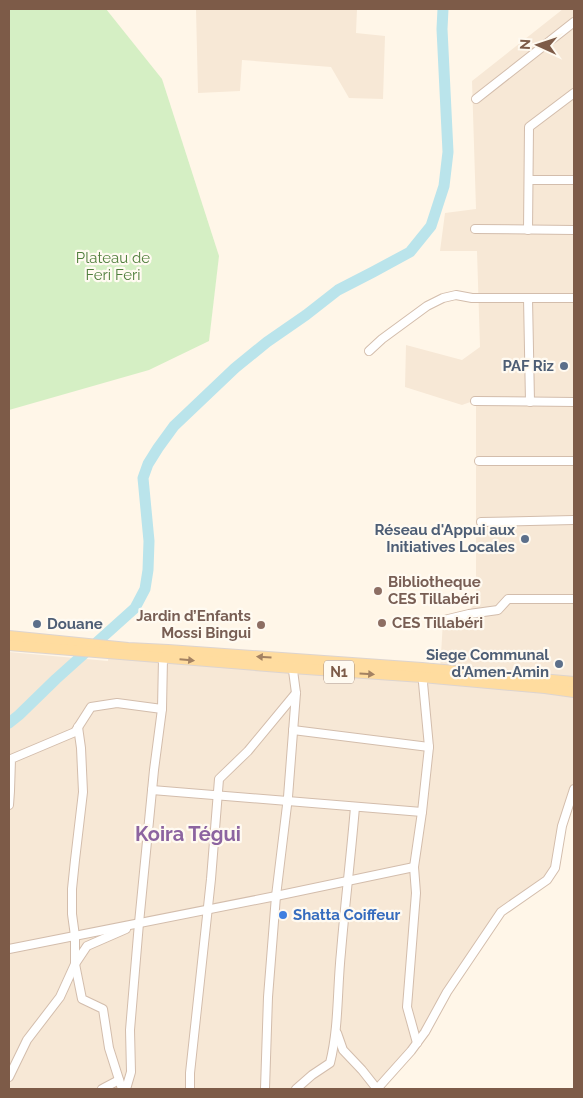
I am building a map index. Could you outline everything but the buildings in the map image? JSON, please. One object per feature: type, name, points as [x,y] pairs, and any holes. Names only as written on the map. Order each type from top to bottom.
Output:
[{"type":"main road","name":"N1","points":[[12,641],[105,650],[162,658],[292,664]]},
{"type":"main road","name":"N1","points":[[105,650],[574,682]]},
{"type":"main road","name":"N1","points":[[422,673],[574,692]]},
{"type":"street","points":[[476,99],[574,22]]},
{"type":"street","points":[[528,230],[529,127],[574,92]]},
{"type":"street","points":[[529,180],[574,180]]},
{"type":"street","points":[[475,230],[574,230]]},
{"type":"street","points":[[369,351],[382,339],[427,306],[443,298],[456,295],[472,298],[574,298]]},
{"type":"street","points":[[528,298],[530,402]]},
{"type":"street","points":[[475,401],[574,402]]},
{"type":"street","points":[[479,461],[574,461]]},
{"type":"street","points":[[481,522],[574,520]]},
{"type":"street","points":[[444,620],[498,610],[508,598],[574,599]]},
{"type":"street","points":[[124,1089],[131,1072],[130,1030],[152,790],[162,709],[162,658]]},
{"type":"street","points":[[265,1089],[268,997],[296,693],[292,664]]},
{"type":"street","points":[[417,1043],[407,1007],[416,893],[414,867],[429,746],[422,673]]},
{"type":"street","points":[[190,1089],[219,780],[248,751],[296,693]]},
{"type":"street","points":[[9,805],[11,759],[75,732],[91,707],[117,703],[162,709]]},
{"type":"street","points":[[78,727],[83,792],[72,889],[75,964],[82,999],[103,1009],[109,1048],[119,1080],[124,1089]]},
{"type":"street","points":[[293,730],[429,746]]},
{"type":"street","points":[[336,1031],[343,1050],[377,1089],[411,1051],[425,1032],[447,992],[501,912],[548,880],[554,868],[562,826],[574,789]]},
{"type":"street","points":[[152,790],[422,812]]},
{"type":"street","points":[[296,1089],[330,1063],[336,1031],[341,952],[355,807]]},
{"type":"street","points":[[9,949],[414,867]]},
{"type":"street","points":[[9,1077],[27,1040],[60,997],[75,964],[87,946],[139,923]]},
{"type":"street","points":[[102,1089],[119,1080]]},
{"type":"shaded area","points":[[196,9],[357,9],[356,33],[385,36],[383,99],[349,98],[331,67],[242,60],[240,91],[198,93]]},
{"type":"shaded area","points":[[563,9],[574,9],[574,684],[440,671],[443,621],[469,615],[476,594],[476,400],[462,405],[405,387],[406,345],[462,360],[480,347],[477,251],[440,251],[445,213],[476,209],[472,81]]},
{"type":"shaded area","points":[[109,648],[574,686],[574,786],[554,868],[547,879],[501,911],[424,1031],[377,1089],[9,1089],[9,652],[108,661]]},
{"type":"green space","name":"Plateau de Feri Feri","points":[[9,9],[106,9],[162,79],[219,256],[209,341],[149,370],[9,410]]},
{"type":"waterway","points":[[9,723],[135,608],[145,589],[148,570],[149,541],[143,478],[148,464],[174,426],[235,368],[267,342],[338,290],[410,252],[431,226],[444,186],[448,152],[442,29],[443,9]]},
{"type":"place","name":"PAF Riz","points":[[564,366]]},
{"type":"place","name":"Réseau d'Appui aux Initiatives Locales","points":[[525,539]]},
{"type":"place","name":"Bibliotheque CES Tillabéri","points":[[378,591]]},
{"type":"place","name":"CES Tillabéri","points":[[382,623]]},
{"type":"place","name":"Douane","points":[[37,624]]},
{"type":"place","name":"Jardin d’Enfants Mossi Bingui","points":[[261,625]]},
{"type":"place","name":"Siege Communal d'Amen-Amin","points":[[559,664]]},
{"type":"place","name":"Shatta Coiffeur","points":[[283,915]]},
{"type":"district","name":"Koira Tégui","points":[[188,834]]}]
